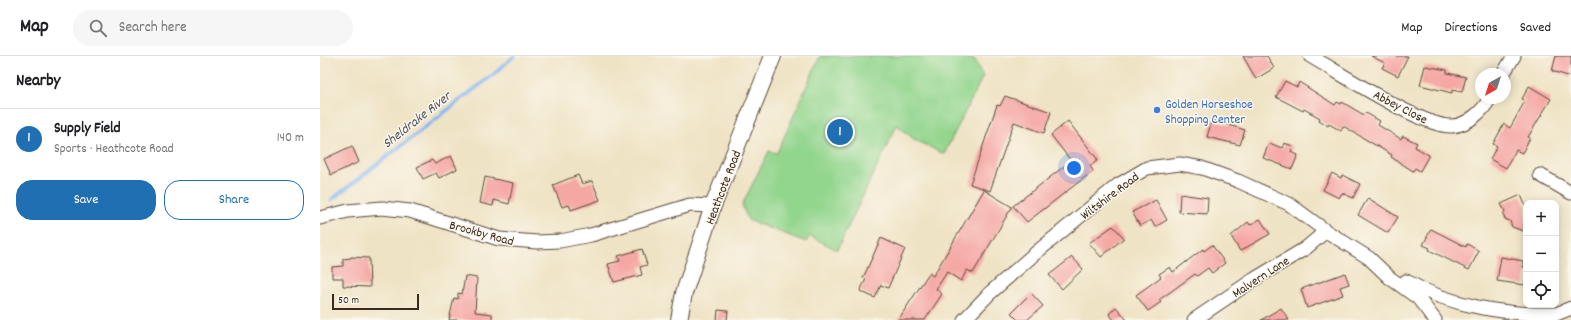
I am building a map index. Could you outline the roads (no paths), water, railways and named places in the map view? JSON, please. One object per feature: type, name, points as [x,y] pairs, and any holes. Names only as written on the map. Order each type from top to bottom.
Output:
[{"type":"street","name":"Heathcote Road","points":[[679,320],[684,293],[713,206],[773,56]]},
{"type":"street","name":"Abbey Close","points":[[1310,56],[1423,120],[1440,125],[1451,126],[1466,121],[1478,114],[1486,104]]},
{"type":"street","points":[[1507,68],[1514,56]]},
{"type":"street","name":"Wiltshire Road","points":[[964,320],[990,293],[1032,256],[1118,185],[1147,168],[1180,164],[1202,168],[1238,181],[1289,204],[1326,231],[1369,258],[1390,278],[1418,298],[1435,320]]},
{"type":"street","points":[[1540,175],[1571,193]]},
{"type":"street","name":"Brookby Road","points":[[320,218],[348,211],[382,208],[410,211],[499,239],[536,242],[591,235],[690,205],[713,206]]},
{"type":"street","name":"Malvern Lane","points":[[1194,320],[1306,248],[1326,231]]},
{"type":"street","name":"Wiltshire Road","points":[[1383,270],[1392,273],[1419,288],[1485,309],[1526,315],[1556,314]]},
{"type":"street","points":[[1543,320],[1571,308]]},
{"type":"waterway","name":"Sheldrake River","points":[[331,200],[494,74],[514,56]]},
{"type":"place","name":"Golden Horseshoe Shopping Center","points":[[1157,110]]},
{"type":"place","name":"Supply Field","points":[[840,132]]}]
